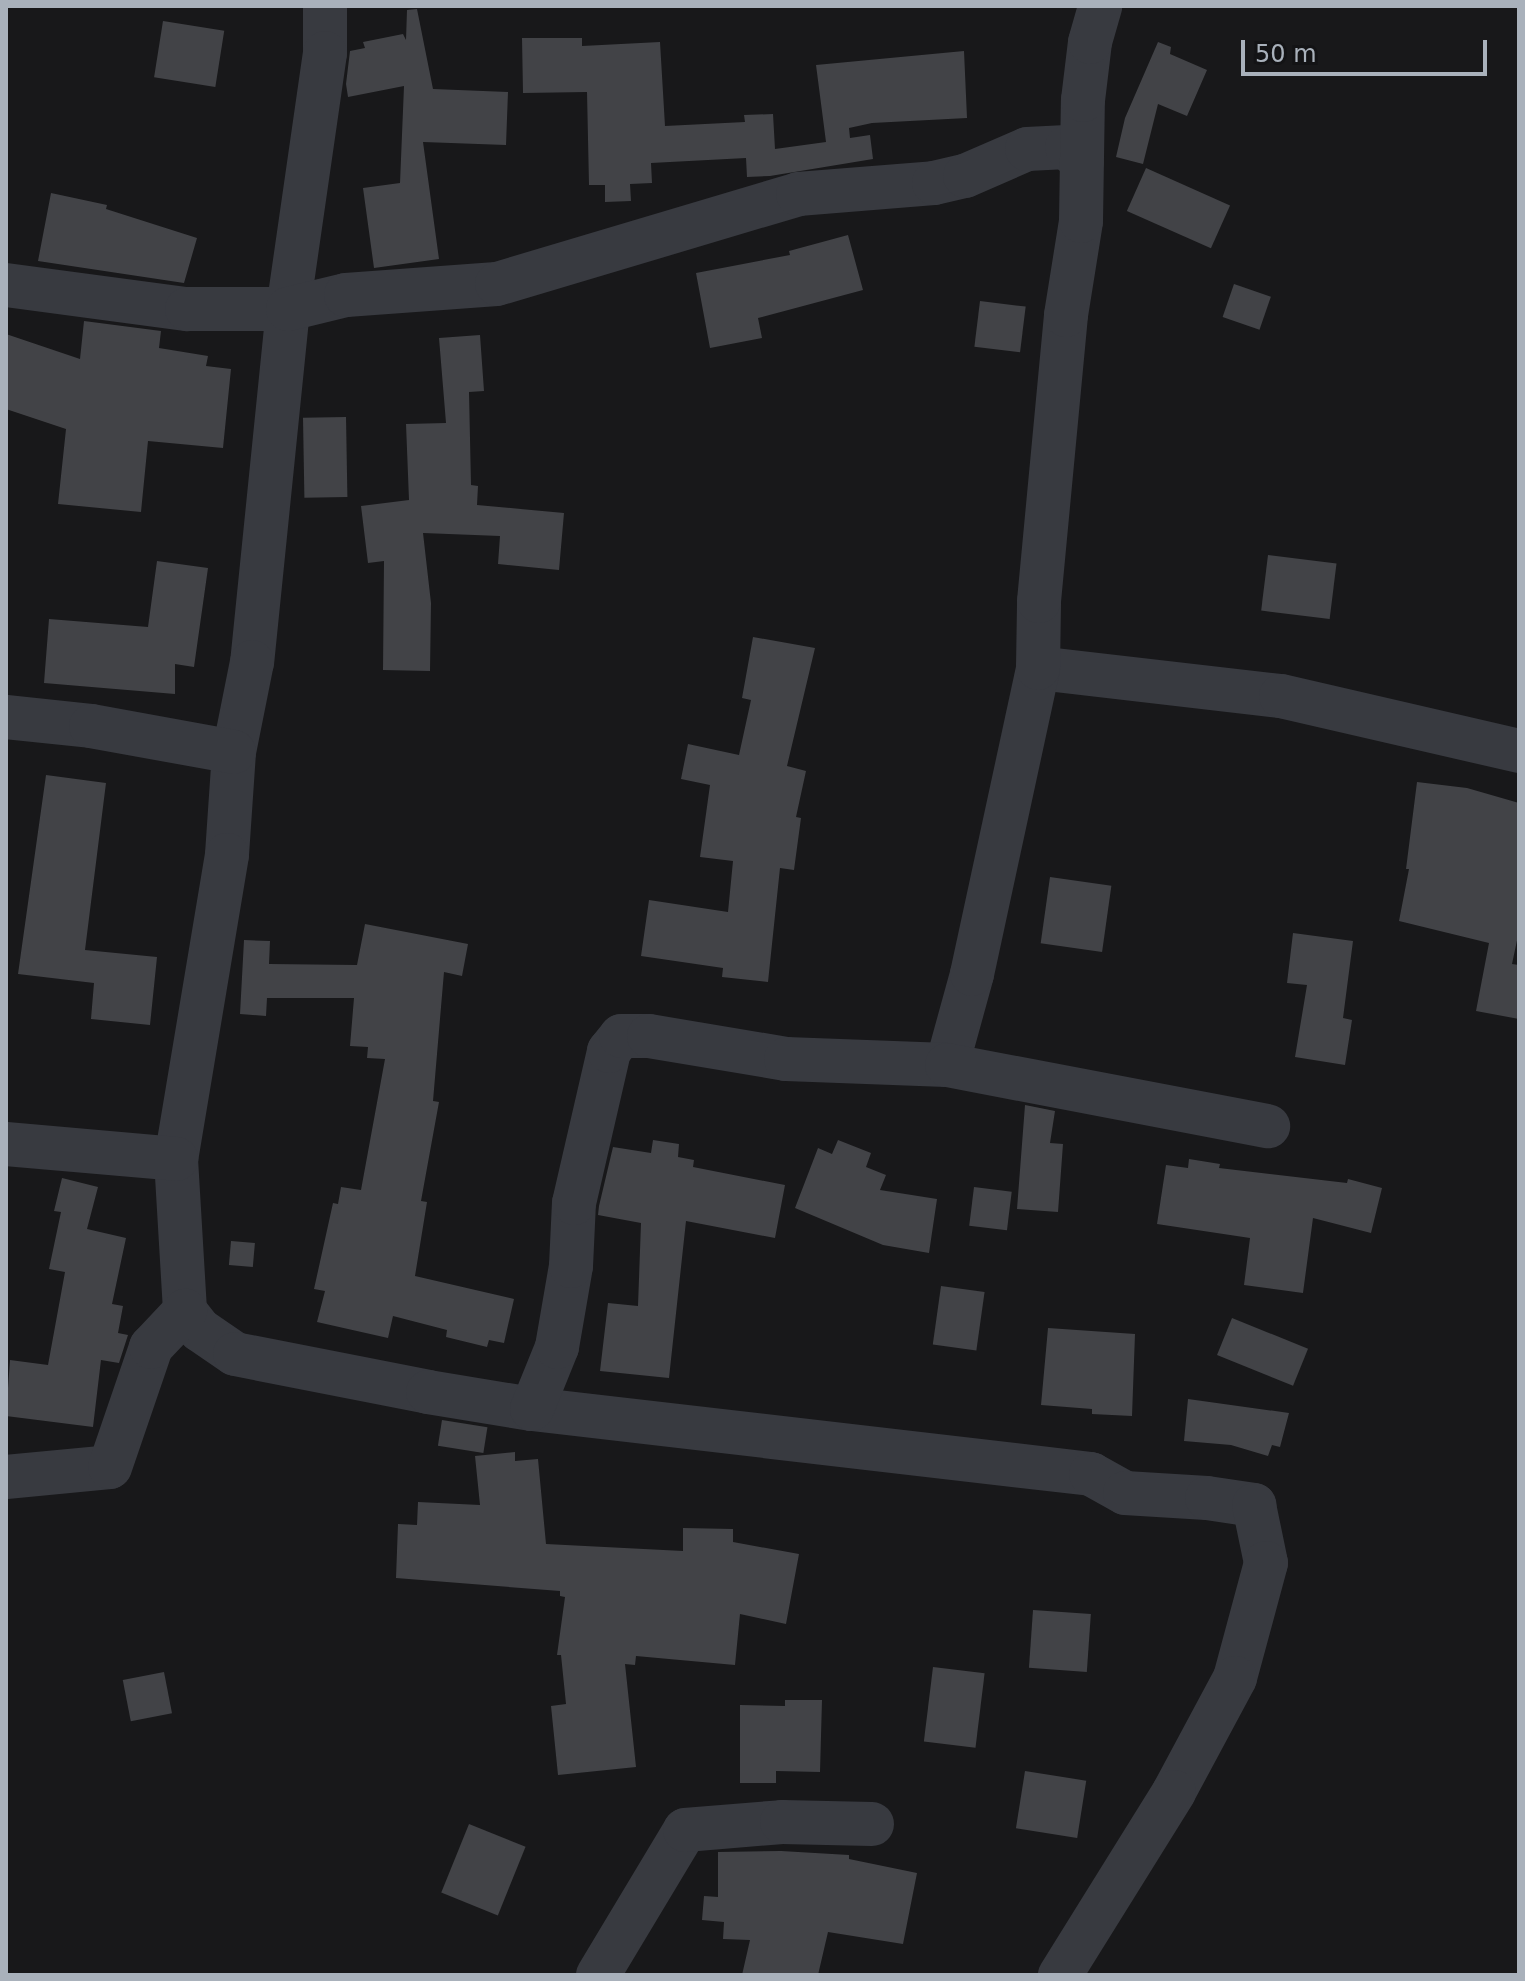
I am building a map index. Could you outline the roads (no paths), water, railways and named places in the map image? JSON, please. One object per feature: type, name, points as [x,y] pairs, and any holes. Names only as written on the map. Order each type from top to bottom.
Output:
[{"type":"street","points":[[325,6],[325,53],[288,309],[252,662],[234,752],[227,855],[176,1159],[185,1311],[200,1330],[235,1354],[532,1409],[1091,1474],[1125,1493],[1207,1498],[1254,1505],[1266,1563],[1235,1678],[1174,1792],[1060,1975]]},
{"type":"street","points":[[947,1065],[972,974],[1038,668],[1039,601],[1066,315],[1081,221],[1083,100],[1090,42],[1100,6]]},
{"type":"street","points":[[6,285],[187,309],[288,309],[346,295],[497,284],[798,194],[934,183],[965,176],[1027,149],[1067,147],[1082,162]]},
{"type":"street","points":[[1038,668],[1281,696],[1519,751]]},
{"type":"street","points":[[6,717],[91,726],[234,752]]},
{"type":"street","points":[[532,1409],[557,1347],[571,1266],[574,1203],[609,1051],[621,1036],[649,1036],[786,1059],[947,1065],[1268,1126]]},
{"type":"street","points":[[6,1144],[176,1159]]},
{"type":"street","points":[[6,1477],[110,1467],[151,1347],[185,1311]]},
{"type":"street","points":[[598,1975],[685,1830],[782,1822],[872,1824]]}]
